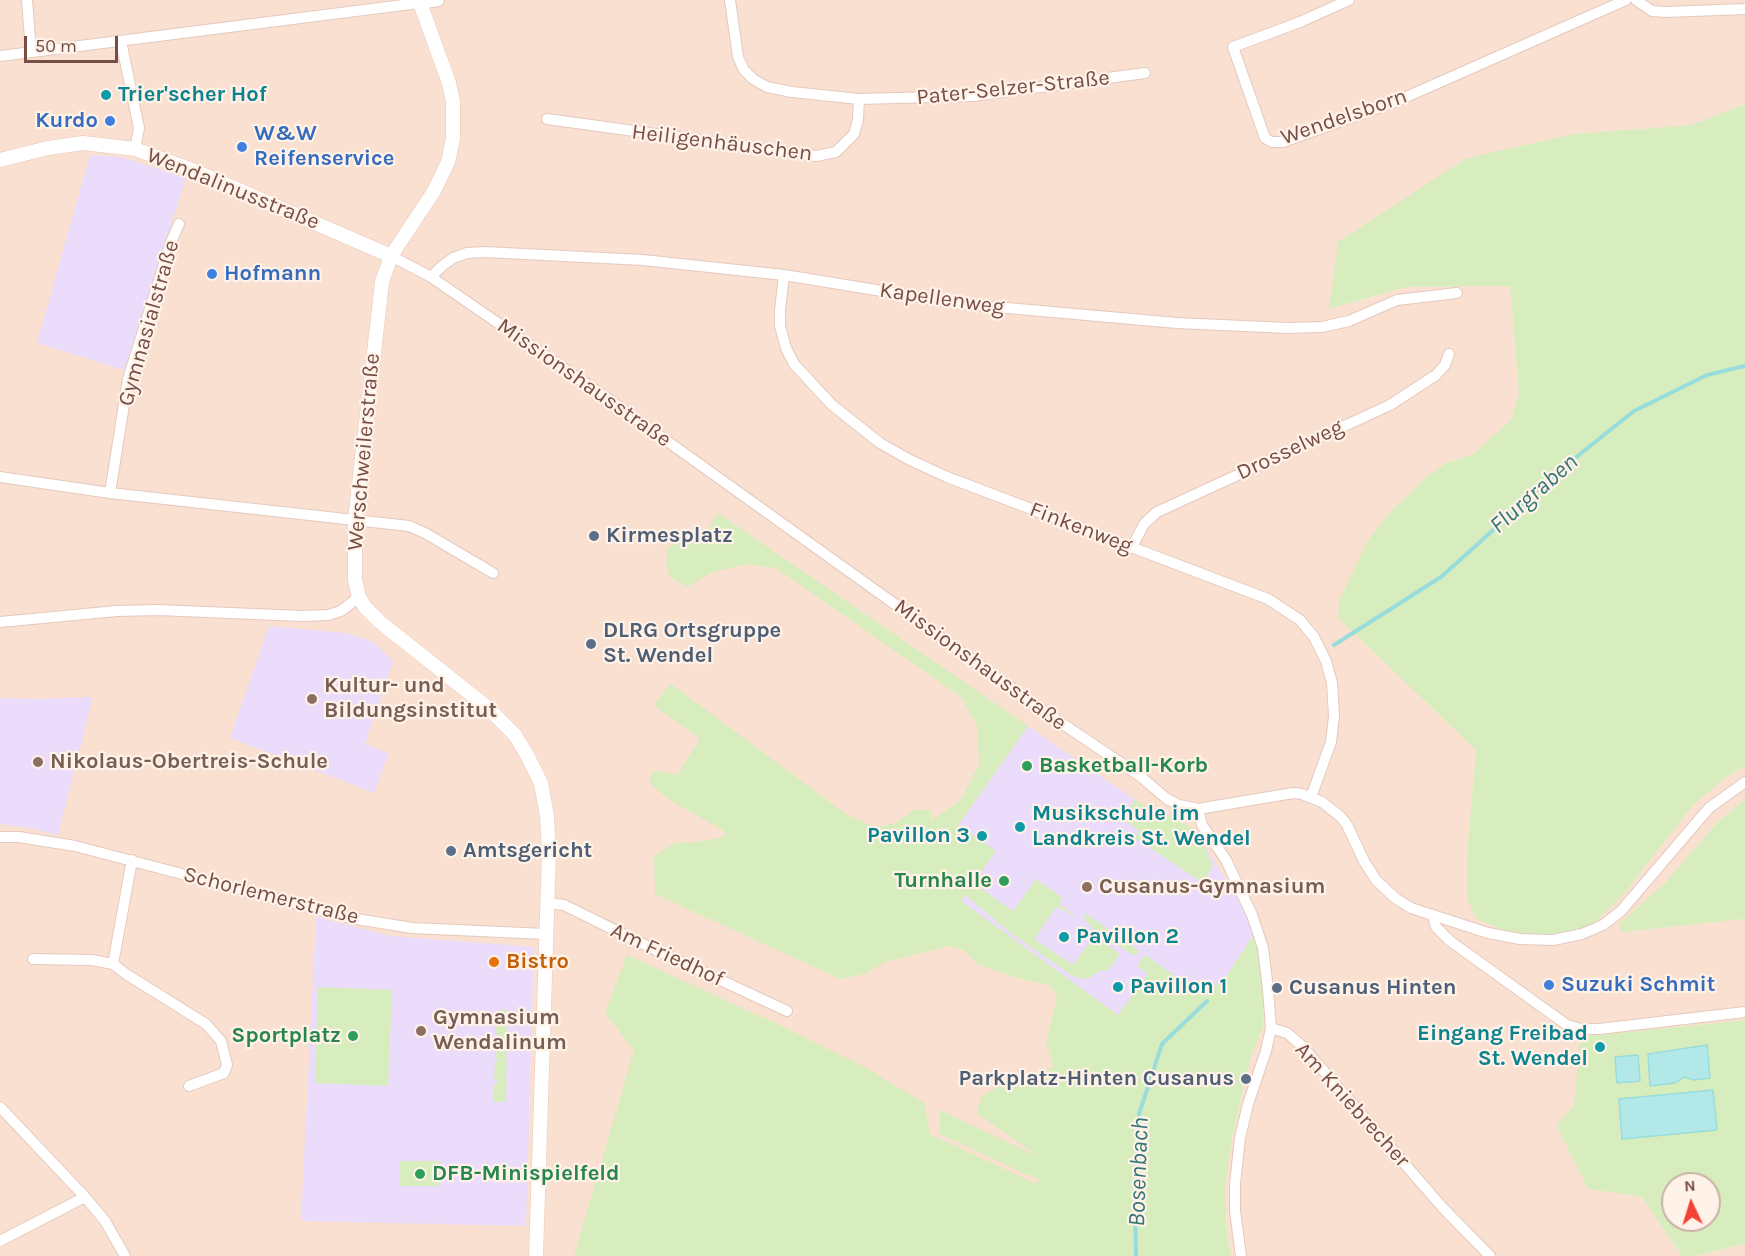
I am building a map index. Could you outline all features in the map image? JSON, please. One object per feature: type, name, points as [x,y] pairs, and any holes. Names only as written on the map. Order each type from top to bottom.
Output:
[{"type":"main road","name":"Werschweilerstraße","points":[[419,1],[449,83],[453,101],[453,139],[448,162],[434,191],[391,256],[382,282],[355,520],[353,556],[355,580],[359,597],[365,607],[380,622],[487,707],[515,735],[541,783],[547,816],[549,853],[536,1256]]},
{"type":"main road","name":"Wendalinusstraße","points":[[0,160],[48,148],[83,143],[135,149],[195,171],[391,256]]},
{"type":"street","points":[[27,0],[31,52]]},
{"type":"street","points":[[0,56],[438,0]]},
{"type":"street","name":"Pater-Selzer-Straße","points":[[730,0],[738,57],[744,70],[753,79],[767,87],[792,92],[860,99],[973,96],[1145,74]]},
{"type":"street","name":"Wendelsborn","points":[[1349,0],[1300,22],[1233,47],[1265,138],[1272,142],[1283,142],[1397,100],[1626,0]]},
{"type":"street","points":[[1636,0],[1652,11],[1745,9]]},
{"type":"street","points":[[121,42],[139,128],[135,149]]},
{"type":"street","name":"Heiligenhäuschen","points":[[548,119],[816,156],[836,152],[854,134],[860,99]]},
{"type":"street","name":"Gymnasialstraße","points":[[110,493],[128,379],[171,242],[179,224]]},
{"type":"street","name":"Kapellenweg","points":[[431,277],[453,258],[484,252],[643,260],[784,275],[962,304],[1071,315],[1251,328],[1322,327],[1349,321],[1397,300],[1457,292]]},
{"type":"street","name":"Missionshausstraße","points":[[391,256],[431,277],[607,398],[1051,716],[1140,776],[1167,799],[1198,809],[1284,794],[1302,794],[1327,806],[1347,825],[1370,872],[1384,889],[1411,908],[1488,933],[1520,939],[1553,940],[1593,930],[1604,925],[1621,911],[1708,808],[1745,782]]},
{"type":"street","name":"Finkenweg","points":[[784,275],[780,326],[786,348],[794,364],[817,390],[856,426],[910,460],[938,473],[1269,599],[1300,620],[1314,637],[1326,661],[1332,683],[1334,716],[1331,742],[1311,797]]},
{"type":"street","name":"Drosselweg","points":[[1132,547],[1144,524],[1157,512],[1390,405],[1436,375],[1445,365],[1449,354]]},
{"type":"street","points":[[0,477],[110,493],[409,526],[425,532],[493,573]]},
{"type":"street","points":[[0,622],[117,611],[158,610],[328,615],[341,611],[359,597]]},
{"type":"street","name":"Am Kniebrecher","points":[[1198,809],[1202,825],[1234,875],[1257,930],[1266,968],[1271,1028],[1287,1033],[1302,1046],[1443,1208],[1490,1256]]},
{"type":"street","name":"Schorlemerstraße","points":[[0,837],[19,837],[75,846],[350,918],[412,927],[546,934]]},
{"type":"street","points":[[112,964],[132,860]]},
{"type":"street","name":"Am Friedhof","points":[[547,903],[564,905],[643,945],[787,1011]]},
{"type":"street","points":[[1433,916],[1436,927],[1450,941],[1567,1025],[1581,1029],[1599,1029],[1745,1012]]},
{"type":"street","points":[[33,959],[92,960],[112,964],[206,1024],[221,1041],[227,1065],[224,1073],[189,1086]]},
{"type":"street","points":[[1241,1256],[1234,1184],[1240,1138],[1271,1028]]},
{"type":"street","points":[[0,1107],[85,1197],[105,1221],[125,1256]]},
{"type":"street","points":[[0,1241],[85,1197]]},
{"type":"shaded area","points":[[0,0],[1745,0],[1745,104],[1692,125],[1574,134],[1330,309],[1406,287],[1510,285],[1519,393],[1511,420],[1473,454],[1447,463],[1338,618],[1476,750],[1467,855],[1467,898],[1627,890],[1693,805],[1725,778],[1745,766],[1745,799],[1716,824],[1665,883],[1619,924],[1622,932],[1745,919],[1745,1020],[1581,1037],[1574,1106],[1557,1125],[1588,1189],[1642,1197],[1661,1225],[1661,1232],[1666,1232],[1682,1256],[1231,1256],[1227,1236],[1225,1187],[1232,1138],[1250,1060],[1263,1027],[1254,935],[1222,983],[1063,1256],[0,1256]]},
{"type":"shaded area","points":[[90,155],[121,157],[186,178],[124,370],[37,343]]},
{"type":"shaded area","name":"Kultur- und Bildungsinstitut","points":[[269,626],[347,633],[373,642],[393,661],[365,744],[389,753],[374,793],[230,738]]},
{"type":"shaded area","name":"Nikolaus-Obertreis-Schule","points":[[93,697],[58,835],[0,824],[0,698]]},
{"type":"shaded area","name":"Cusanus-Gymnasium","points":[[1028,726],[1135,800],[1189,826],[1206,848],[1255,925],[1254,934],[1222,983],[1129,1023],[924,874]]},
{"type":"shaded area","name":"Gymnasium Wendalinum","points":[[316,917],[391,936],[534,947],[526,1226],[301,1221]]},
{"type":"shaded area","points":[[1745,1244],[1745,1256],[1694,1256]]},
{"type":"green space","points":[[1745,104],[1745,766],[1725,778],[1693,805],[1627,890],[1591,926],[1573,934],[1516,935],[1476,919],[1467,898],[1467,855],[1476,750],[1338,618],[1339,601],[1367,542],[1390,512],[1431,473],[1447,463],[1473,454],[1511,420],[1519,393],[1510,286],[1406,287],[1329,309],[1338,242],[1467,158],[1574,134],[1692,125]]},
{"type":"green space","points":[[718,513],[1028,726],[958,825],[996,851],[973,883],[1013,911],[1036,879],[1063,898],[1059,904],[1074,915],[1058,907],[1034,939],[1073,965],[1094,936],[1120,954],[1107,971],[1101,970],[1088,979],[1074,977],[1012,934],[965,895],[961,901],[1118,1015],[1148,974],[1137,966],[1145,955],[1191,987],[1192,995],[1222,983],[1254,934],[1261,958],[1265,1007],[1263,1007],[1263,1027],[1250,1060],[1232,1138],[1225,1187],[1227,1236],[1231,1256],[574,1256],[634,1050],[605,1013],[627,955],[863,1066],[924,1103],[930,1134],[1036,1184],[1039,1180],[940,1134],[940,1110],[1039,1157],[977,1113],[981,1097],[1009,1080],[1040,1079],[1053,1066],[1046,1042],[1057,997],[1049,985],[978,965],[964,950],[949,946],[885,962],[865,974],[840,979],[655,894],[654,856],[675,843],[723,837],[726,832],[671,801],[649,783],[654,770],[677,775],[700,739],[653,705],[671,684],[846,814],[876,828],[895,823],[914,810],[931,810],[931,821],[960,801],[979,764],[977,726],[961,697],[776,568],[746,564],[710,573],[688,587],[670,577],[666,562],[668,549],[681,534],[693,534],[699,541],[706,541],[711,524]]},
{"type":"green space","points":[[1745,799],[1745,919],[1622,932],[1619,924],[1665,883],[1716,824]]},
{"type":"green space","points":[[1135,800],[1189,826],[1206,848],[1213,865],[1203,883],[1135,838],[1139,831],[1121,818]]},
{"type":"green space","points":[[1085,913],[1139,951],[1135,956],[1096,932],[1084,918]]},
{"type":"green space","name":"Sportplatz","points":[[318,987],[392,990],[388,1086],[315,1083]]},
{"type":"green space","points":[[499,1010],[507,1010],[506,1102],[494,1102],[494,1085],[498,1081],[494,1078],[495,1063],[498,1060],[495,1056],[495,1039],[498,1035],[495,1032],[496,1014]]},
{"type":"green space","points":[[1745,1020],[1745,1244],[1694,1256],[1682,1256],[1666,1232],[1721,1232],[1721,1172],[1661,1172],[1661,1225],[1642,1197],[1588,1189],[1556,1125],[1574,1106],[1580,1037]]},
{"type":"green space","name":"DFB-Minispielfeld","points":[[400,1161],[440,1161],[439,1186],[400,1186]]},
{"type":"water","points":[[1707,1045],[1710,1078],[1694,1080],[1684,1077],[1675,1083],[1650,1086],[1648,1054]]},
{"type":"water","points":[[1638,1055],[1640,1081],[1617,1083],[1615,1057]]},
{"type":"water","points":[[1713,1090],[1717,1130],[1622,1139],[1619,1099]]},
{"type":"waterway","name":"Flurgraben","points":[[1334,645],[1441,577],[1560,470],[1634,411],[1707,375],[1745,366]]},
{"type":"waterway","name":"Bosenbach","points":[[1136,1256],[1135,1207],[1139,1114],[1162,1044],[1207,1001]]},
{"type":"place","name":"Trier'scher Hof","points":[[106,95]]},
{"type":"place","name":"Kurdo","points":[[110,121]]},
{"type":"place","name":"W&W Reifenservice","points":[[242,147]]},
{"type":"place","name":"Hofmann","points":[[212,274]]},
{"type":"place","name":"Kirmesplatz","points":[[594,536]]},
{"type":"place","name":"DLRG Ortsgruppe St. Wendel","points":[[591,644]]},
{"type":"place","name":"Kultur- und Bildungsinstitut","points":[[312,699]]},
{"type":"place","name":"Nikolaus-Obertreis-Schule","points":[[38,762]]},
{"type":"place","name":"Basketball-Korb","points":[[1027,766]]},
{"type":"place","name":"Musikschule im Landkreis St. Wendel","points":[[1020,827]]},
{"type":"place","name":"Pavillon 3","points":[[982,836]]},
{"type":"place","name":"Amtsgericht","points":[[451,851]]},
{"type":"place","name":"Turnhalle","points":[[1004,881]]},
{"type":"place","name":"Cusanus-Gymnasium","points":[[1087,887]]},
{"type":"place","name":"Pavillon 2","points":[[1064,937]]},
{"type":"place","name":"Bistro","points":[[494,962]]},
{"type":"place","name":"Suzuki Schmit","points":[[1549,985]]},
{"type":"place","name":"Pavillon 1","points":[[1118,987]]},
{"type":"place","name":"Cusanus Hinten","points":[[1277,988]]},
{"type":"place","name":"Gymnasium Wendalinum","points":[[421,1031]]},
{"type":"place","name":"Sportplatz","points":[[353,1036]]},
{"type":"place","name":"Eingang Freibad St. Wendel","points":[[1600,1047]]},
{"type":"place","name":"Parkplatz-Hinten Cusanus","points":[[1246,1079]]},
{"type":"place","name":"DFB-Minispielfeld","points":[[420,1174]]}]
